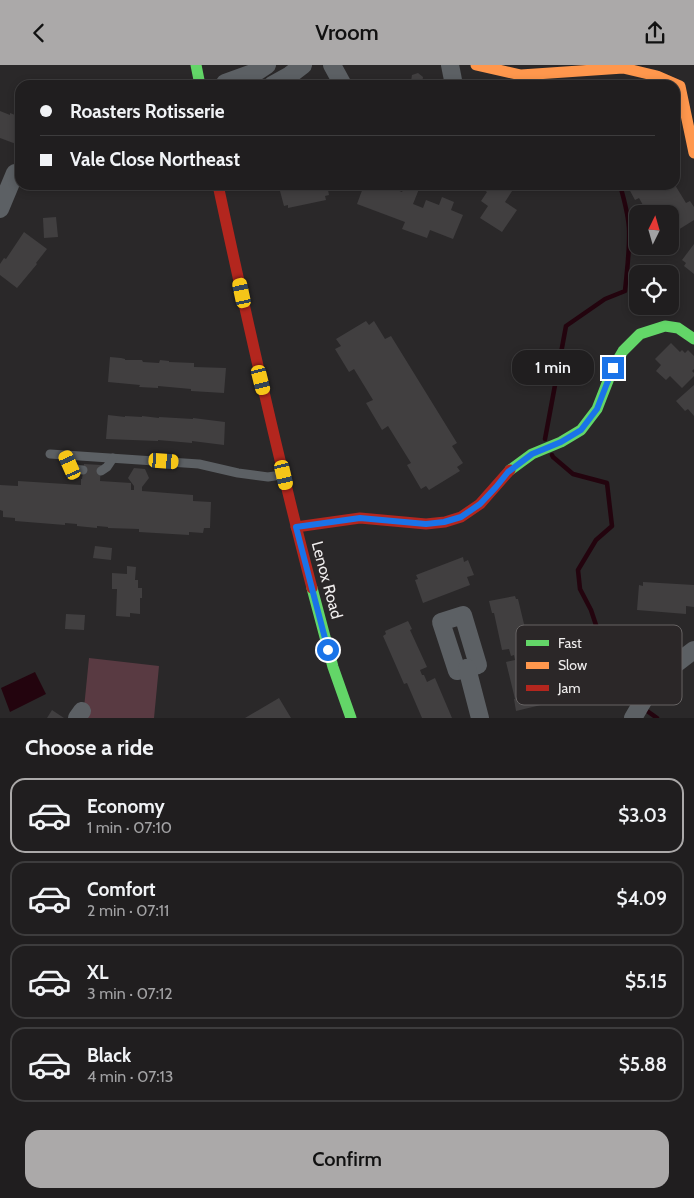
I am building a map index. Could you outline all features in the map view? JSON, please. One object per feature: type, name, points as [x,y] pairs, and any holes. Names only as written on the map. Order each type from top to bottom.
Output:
[{"type":"street","points":[[196,65],[199,80]]},
{"type":"street","points":[[281,80],[303,65]]},
{"type":"street","points":[[332,65],[340,80]]},
{"type":"street","points":[[450,65],[453,80]]},
{"type":"street","points":[[477,65],[521,75],[623,68],[666,80]]},
{"type":"street","points":[[238,80],[263,74]]},
{"type":"street","points":[[680,86],[694,153]]},
{"type":"street","points":[[0,209],[12,172]]},
{"type":"street","name":"Lenox Road","points":[[219,190],[257,365],[296,527],[333,667],[351,718]]},
{"type":"street","points":[[296,527],[360,518],[426,524],[444,522],[461,517],[480,504],[508,472],[535,453],[561,442],[581,430],[597,409],[613,368],[624,351],[640,334],[665,326],[678,328],[694,339]]},
{"type":"street","points":[[682,659],[694,650]]},
{"type":"street","points":[[467,668],[480,718]]},
{"type":"street","points":[[633,718],[641,705]]},
{"type":"lane","points":[[50,454],[199,464],[238,473],[268,477],[284,475]]},
{"type":"lane","points":[[65,455],[74,469],[83,470]]},
{"type":"lane","points":[[101,471],[107,467],[113,458]]},
{"type":"shaded area","points":[[89,658],[159,666],[154,718],[83,718]]},
{"type":"shaded area","points":[[35,672],[46,694],[10,712],[1,688]]},
{"type":"building","points":[[418,73],[423,77],[423,80],[411,80],[412,75]]},
{"type":"building","points":[[0,111],[15,115],[15,144],[0,138]]},
{"type":"building","points":[[328,190],[329,195],[325,196],[326,200],[288,208],[288,205],[284,206],[280,191]]},
{"type":"building","points":[[362,190],[397,190],[402,192],[403,190],[419,190],[413,204],[423,208],[426,200],[439,205],[442,197],[454,202],[451,210],[463,215],[453,239],[430,230],[427,238],[402,229],[405,222],[357,204]]},
{"type":"building","points":[[484,190],[513,190],[505,202],[517,210],[502,232],[480,218],[488,206],[481,201],[487,192]]},
{"type":"building","points":[[630,190],[678,190],[686,203],[690,201],[694,207],[694,220],[679,229],[679,205],[643,205],[639,198],[635,200]]},
{"type":"building","points":[[56,217],[58,237],[44,238],[43,218]]},
{"type":"building","points":[[24,232],[47,249],[17,288],[0,275],[0,264],[4,258],[6,259]]},
{"type":"building","points":[[694,244],[694,274],[684,266],[686,263],[682,260]]},
{"type":"building","points":[[366,321],[369,325],[374,321],[385,339],[391,336],[457,443],[452,446],[463,463],[457,467],[460,471],[429,490],[426,486],[421,489],[407,465],[411,463],[388,426],[382,430],[366,403],[373,400],[354,369],[349,372],[335,349],[341,346],[336,339]]},
{"type":"building","points":[[671,343],[680,352],[682,350],[685,353],[688,350],[694,356],[694,369],[692,371],[694,376],[682,388],[670,376],[666,380],[656,371],[661,365],[655,359]]},
{"type":"building","points":[[110,357],[125,360],[142,360],[143,362],[159,363],[160,360],[194,363],[194,367],[226,368],[224,393],[158,386],[158,388],[139,387],[140,385],[108,382]]},
{"type":"building","points":[[694,385],[694,416],[688,409],[685,411],[676,401]]},
{"type":"building","points":[[108,415],[193,418],[225,422],[224,445],[192,441],[192,443],[106,439]]},
{"type":"building","points":[[84,464],[101,465],[100,481],[131,483],[131,490],[134,490],[134,486],[128,478],[134,468],[145,469],[149,478],[142,487],[142,491],[193,495],[193,501],[211,502],[210,528],[204,528],[203,533],[189,532],[189,535],[139,532],[139,529],[97,526],[97,528],[65,523],[65,525],[15,521],[15,518],[3,517],[3,511],[0,510],[0,485],[18,486],[18,481],[81,485]]},
{"type":"building","points":[[95,546],[112,548],[111,560],[93,558]]},
{"type":"building","points":[[463,557],[464,562],[468,560],[474,575],[467,577],[470,585],[423,603],[415,580],[418,579],[416,575]]},
{"type":"building","points":[[127,566],[136,567],[135,580],[138,580],[138,588],[142,588],[140,614],[130,613],[130,617],[116,616],[117,589],[112,589],[112,573],[127,574]]},
{"type":"building","points":[[643,582],[694,585],[694,607],[686,606],[686,614],[637,610],[639,585],[643,586]]},
{"type":"building","points":[[515,596],[518,599],[524,625],[516,625],[516,705],[541,705],[516,711],[506,662],[515,660],[514,655],[511,656],[509,649],[502,650],[494,613],[492,613],[489,601]]},
{"type":"building","points":[[66,614],[85,615],[84,630],[65,629]]},
{"type":"building","points":[[408,621],[412,629],[410,630],[427,667],[420,670],[422,675],[424,675],[427,682],[435,678],[452,718],[422,718],[407,683],[404,684],[383,636],[386,634],[385,631]]},
{"type":"building","points":[[279,698],[291,718],[245,718]]},
{"type":"building","points":[[52,710],[64,718],[47,718]]},
{"type":"waterway","points":[[545,439],[566,326],[605,299],[625,291],[629,252],[629,228],[621,190]]},
{"type":"waterway","points":[[552,455],[573,474],[607,483],[612,526],[596,540],[578,570],[580,589],[591,610],[596,625]]},
{"type":"waterway","points":[[643,708],[657,718]]},
{"type":"traffic: fast","points":[[196,65],[199,80]]},
{"type":"traffic: fast","points":[[510,470],[532,454],[561,442],[581,430],[597,409],[613,368],[623,351],[640,334],[665,326],[678,328],[694,339]]},
{"type":"traffic: fast","points":[[312,588],[333,667],[351,718]]},
{"type":"traffic: slow","points":[[476,65],[521,75],[623,68],[666,80]]},
{"type":"traffic: slow","points":[[680,86],[694,153]]},
{"type":"traffic: jam","points":[[219,190],[263,387],[312,588]]},
{"type":"traffic: jam","points":[[296,527],[360,518],[426,524],[445,522],[461,517],[480,504],[510,470]]},
{"type":"route","points":[[328,650],[296,527],[360,518],[426,524],[444,522],[461,517],[480,504],[508,472],[532,454],[561,442],[581,430],[597,409],[613,368]]}]
